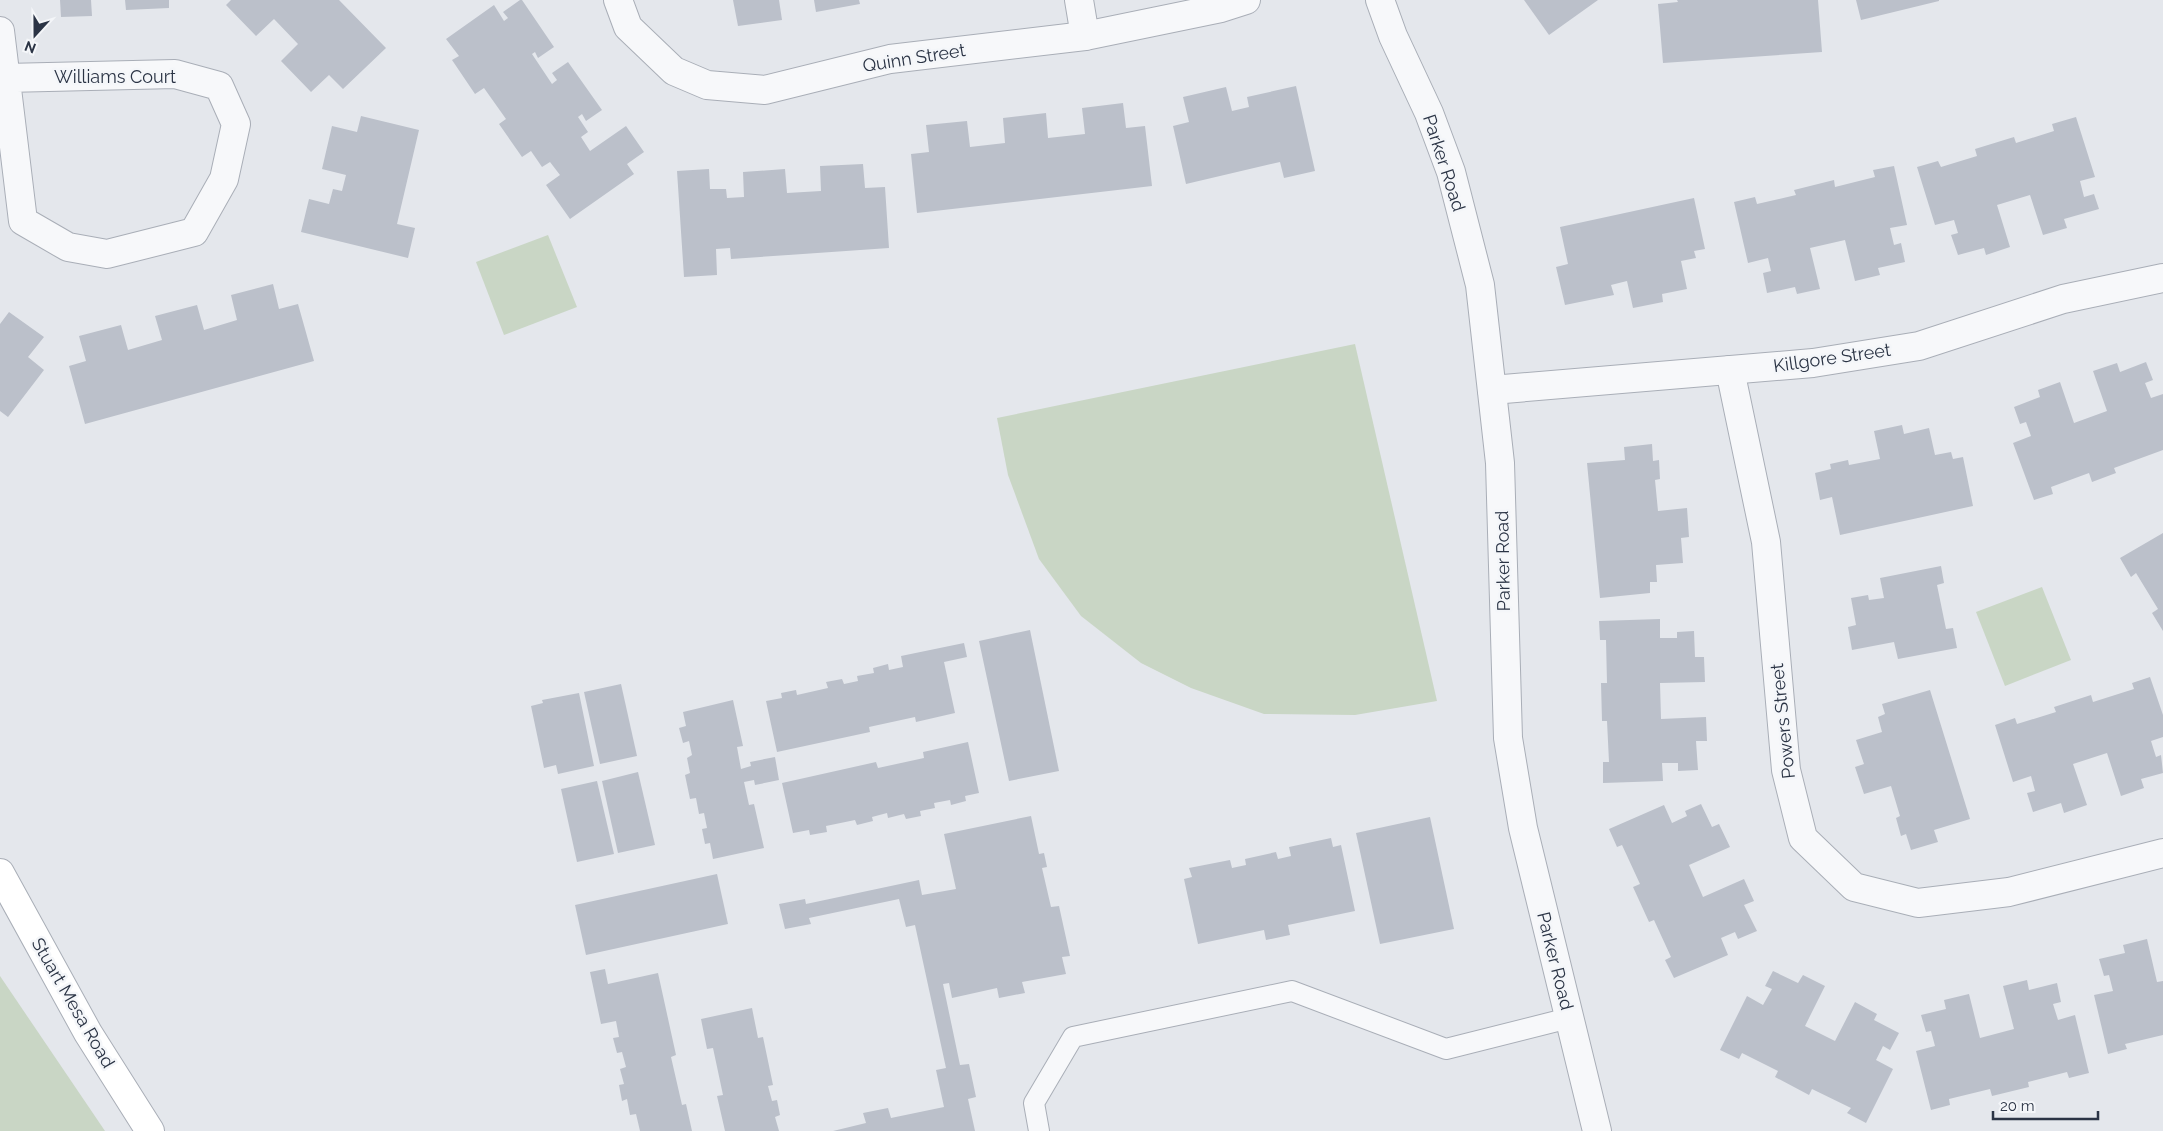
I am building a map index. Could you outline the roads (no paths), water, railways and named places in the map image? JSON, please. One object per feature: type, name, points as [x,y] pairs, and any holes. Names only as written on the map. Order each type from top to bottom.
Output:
[{"type":"main road","name":"Stuart Mesa Road","points":[[0,873],[88,1033],[150,1131]]},
{"type":"street","name":"Quinn Street","points":[[618,0],[628,26],[674,71],[707,85],[765,90],[890,59],[1085,36],[1221,8],[1246,0]]},
{"type":"street","points":[[1079,0],[1085,36]]},
{"type":"street","name":"Parker Road","points":[[1380,0],[1393,36],[1428,113],[1451,172],[1480,285],[1500,463],[1508,738],[1523,828],[1597,1131]]},
{"type":"street","name":"Williams Court","points":[[0,31],[23,221],[68,247],[107,254],[194,232],[224,179],[236,124],[219,86],[175,74],[6,78]]},
{"type":"street","name":"Killgore Street","points":[[1492,390],[1813,363],[1919,346],[2063,299],[2163,278]]},
{"type":"street","name":"Powers Street","points":[[1730,370],[1766,542],[1786,770],[1804,838],[1854,887],[1918,903],[2009,892],[2163,853]]},
{"type":"lane","points":[[1039,1131],[1034,1103],[1073,1037],[1292,991],[1446,1048],[1570,1018]]}]
